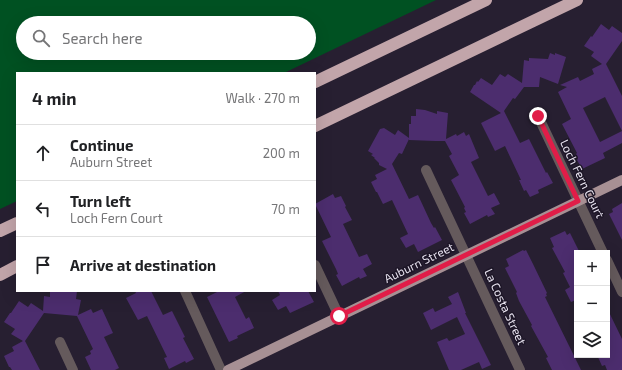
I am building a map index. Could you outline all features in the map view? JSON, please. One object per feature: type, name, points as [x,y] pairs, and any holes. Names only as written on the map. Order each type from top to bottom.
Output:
[{"type":"highway","points":[[316,82],[486,0]]},
{"type":"highway","points":[[316,126],[577,0]]},
{"type":"highway","points":[[0,231],[16,223]]},
{"type":"highway","points":[[0,274],[16,266]]},
{"type":"main road","name":"Auburn Street","points":[[228,370],[622,180]]},
{"type":"street","name":"Loch Fern Court","points":[[538,116],[602,250]]},
{"type":"street","name":"La Costa Street","points":[[426,170],[520,370]]},
{"type":"street","points":[[610,266],[622,292]]},
{"type":"street","points":[[316,267],[339,316]]},
{"type":"street","points":[[185,292],[221,370]]},
{"type":"street","points":[[60,342],[73,370]]},
{"type":"green space","points":[[0,0],[436,0],[316,58],[316,16],[16,16],[16,60],[311,60],[286,72],[16,72],[16,201],[0,209]]},
{"type":"building","points":[[601,24],[609,30],[612,26],[622,33],[622,41],[606,64],[622,96],[622,131],[622,143],[603,153],[605,158],[582,169],[577,160],[577,153],[562,124],[571,119],[558,92],[567,87],[560,85],[578,77],[580,81],[594,74],[592,69],[602,64],[591,56],[594,52],[584,46],[591,36],[592,37]],"holes":[[[605,97],[622,131],[600,142],[583,108]]]},
{"type":"building","points":[[550,53],[555,55],[555,53],[566,57],[558,84],[540,77],[539,87],[524,87],[515,99],[513,98],[504,111],[520,143],[529,139],[546,173],[547,172],[553,183],[538,190],[539,193],[530,197],[526,190],[524,191],[519,180],[521,180],[505,146],[495,151],[481,123],[501,113],[470,92],[477,81],[478,82],[481,78],[492,85],[500,74],[505,77],[508,74],[522,83],[524,60],[529,61],[529,58],[548,59]]},
{"type":"building","points":[[416,109],[437,114],[437,111],[448,113],[446,139],[464,132],[466,136],[469,134],[479,158],[471,162],[488,196],[494,193],[500,204],[491,208],[495,214],[488,217],[487,215],[470,224],[464,213],[466,212],[465,207],[451,180],[459,175],[449,156],[452,154],[445,141],[409,139],[402,154],[399,153],[392,164],[409,199],[418,195],[431,223],[442,240],[418,252],[414,244],[406,248],[400,238],[408,234],[392,200],[383,204],[371,182],[377,179],[375,175],[387,169],[379,165],[375,158],[371,155],[373,154],[368,151],[380,129],[384,128],[395,135],[398,130],[409,138],[409,124],[411,124],[411,116],[416,116]]},
{"type":"building","points":[[333,194],[335,198],[341,196],[352,220],[343,224],[359,257],[367,254],[372,264],[363,269],[367,276],[360,279],[359,277],[342,286],[336,275],[338,274],[336,269],[322,241],[331,237],[316,203]]},
{"type":"building","points":[[622,203],[622,240],[609,214],[613,212],[612,209]]},
{"type":"building","points":[[565,231],[567,235],[570,233],[578,250],[574,250],[574,301],[571,302],[565,290],[570,287],[563,273],[565,272],[552,248],[554,247],[550,238]]},
{"type":"building","points":[[523,250],[526,250],[547,293],[547,296],[545,297],[581,370],[552,370],[546,358],[548,357],[531,326],[532,325],[519,301],[517,292],[505,268],[509,266],[506,259]]},
{"type":"building","points":[[50,292],[77,292],[76,299],[81,300],[78,315],[91,309],[93,313],[102,309],[113,333],[104,337],[119,368],[115,370],[91,370],[85,357],[91,354],[90,351],[93,349],[77,316],[44,313],[25,341],[40,370],[12,370],[9,367],[4,356],[14,351],[12,347],[23,341],[11,334],[15,329],[4,322],[19,301],[28,307],[31,303],[43,311],[44,296],[50,297]]},
{"type":"building","points":[[152,292],[163,315],[172,311],[185,337],[183,338],[194,359],[186,363],[185,361],[169,369],[164,358],[167,357],[147,316],[138,320],[126,298],[136,293]]},
{"type":"building","points":[[217,292],[244,292],[235,297],[246,319],[249,317],[254,328],[237,336],[238,338],[229,342],[207,297]]},
{"type":"building","points":[[278,292],[309,292],[314,302],[290,313],[286,306],[278,310],[272,300],[280,295]]},
{"type":"building","points":[[458,292],[465,313],[491,365],[482,369],[479,362],[461,370],[449,370],[437,342],[447,338],[449,341],[465,334],[457,317],[431,330],[423,313],[433,308],[435,312],[452,304],[448,297]]},
{"type":"building","points":[[610,314],[622,339],[622,370],[607,370],[605,365],[602,366],[598,358],[610,358]]},
{"type":"route","points":[[339,316],[578,201],[538,116]]}]
